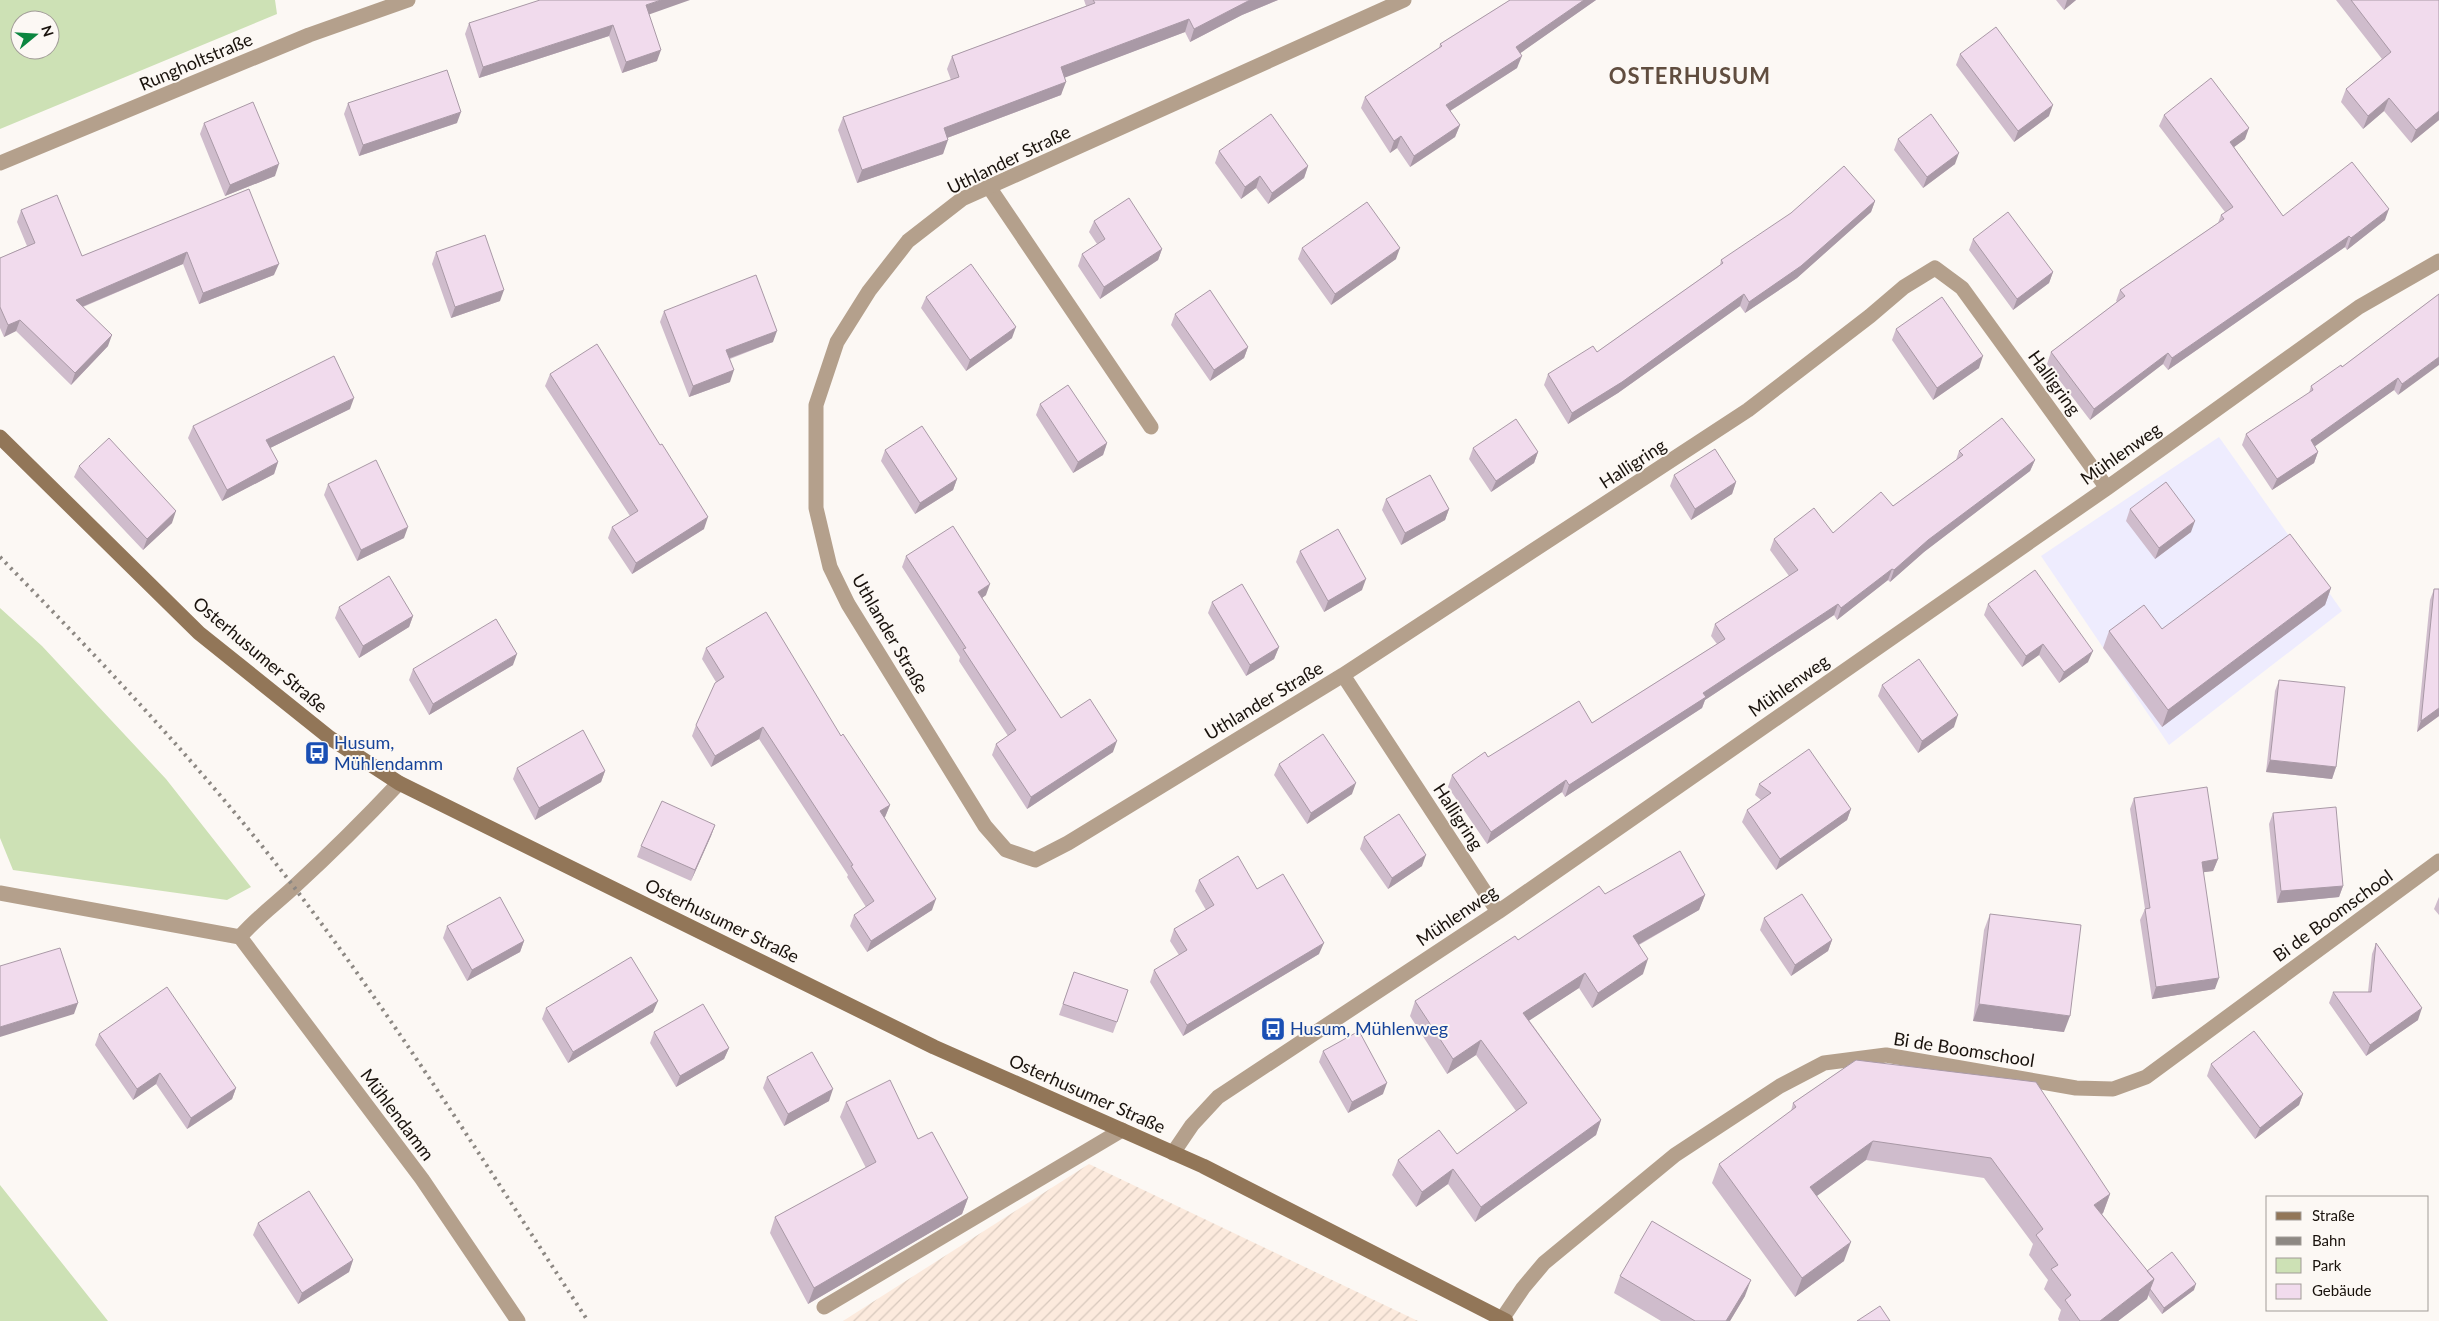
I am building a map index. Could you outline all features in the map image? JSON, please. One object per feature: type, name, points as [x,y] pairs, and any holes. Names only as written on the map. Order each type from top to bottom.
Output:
[{"type":"street","name":"Rungholtstraße","points":[[0,163],[309,35],[408,0]]},
{"type":"street","name":"Uthlander Straße","points":[[1343,675],[1068,843],[1035,860],[1006,850],[985,826],[848,604],[830,567],[816,508],[816,405],[837,342],[869,291],[908,241],[962,199],[1404,0]]},
{"type":"street","points":[[989,187],[1151,427]]},
{"type":"street","name":"Mühlenweg","points":[[1173,1153],[1192,1125],[1218,1097],[1498,912],[2107,488],[2359,307],[2439,261]]},
{"type":"street","name":"Halligring","points":[[1498,912],[1343,675],[1748,410],[1870,316],[1904,287],[1935,268],[1962,288],[2107,488]]},
{"type":"street","name":"Osterhusumer Straße","points":[[0,437],[200,633],[330,738],[399,783],[934,1047],[1203,1166],[1504,1320]]},
{"type":"street","points":[[0,893],[240,937],[257,918],[294,887],[356,828],[399,783]]},
{"type":"street","name":"Bi de Boomschool","points":[[1504,1320],[1523,1288],[1544,1263],[1675,1155],[1780,1086],[1824,1063],[1886,1055],[2076,1088],[2114,1088],[2146,1077],[2439,860]]},
{"type":"street","name":"Mühlendamm","points":[[240,937],[422,1179],[518,1321]]},
{"type":"street","points":[[824,1307],[1122,1130]]},
{"type":"shaded area","points":[[2219,437],[2342,611],[2169,745],[2041,556]]},
{"type":"shaded area","points":[[1089,1164],[1418,1321],[843,1321]]},
{"type":"green space","points":[[0,0],[275,0],[277,14],[0,129]]},
{"type":"green space","points":[[0,608],[42,646],[166,779],[251,887],[227,900],[13,870],[0,838]]},
{"type":"green space","points":[[0,1185],[108,1321],[0,1321]]},
{"type":"building","points":[[540,0],[661,0],[646,5],[661,50],[626,62],[613,25],[483,67],[469,23]]},
{"type":"building","points":[[1093,0],[1250,0],[1194,29],[1189,19],[1061,67],[1066,82],[944,128],[948,140],[862,170],[843,117],[959,77],[952,56],[1095,3]]},
{"type":"building","points":[[1510,0],[1584,0],[1516,47],[1522,56],[1446,105],[1460,125],[1414,156],[1401,136],[1394,141],[1365,97],[1442,46],[1440,44]]},
{"type":"building","points":[[2351,0],[2439,0],[2439,111],[2416,130],[2389,98],[2368,116],[2346,89],[2391,52]]},
{"type":"building","points":[[1996,27],[2053,105],[2018,131],[1960,54]]},
{"type":"building","points":[[447,70],[461,112],[363,145],[348,103]]},
{"type":"building","points":[[2211,78],[2249,128],[2230,142],[2283,216],[2352,162],[2389,209],[2351,238],[2349,236],[2172,358],[2168,353],[2094,409],[2051,352],[2125,296],[2120,290],[2224,219],[2221,215],[2233,207],[2164,115]]},
{"type":"building","points":[[253,102],[279,164],[230,185],[204,123]]},
{"type":"building","points":[[1271,114],[1308,166],[1272,193],[1260,176],[1245,187],[1219,151]]},
{"type":"building","points":[[1931,114],[1959,153],[1927,177],[1898,139]]},
{"type":"building","points":[[1844,166],[1875,201],[1801,266],[1749,302],[1744,294],[1622,382],[1572,413],[1548,374],[1593,346],[1597,352],[1723,263],[1721,260],[1791,213]]},
{"type":"building","points":[[249,189],[279,264],[203,293],[187,252],[76,300],[112,335],[75,373],[20,320],[8,325],[0,307],[0,258],[35,243],[21,210],[57,195],[82,256]]},
{"type":"building","points":[[1129,198],[1162,249],[1104,287],[1082,254],[1105,239],[1094,221]]},
{"type":"building","points":[[1367,202],[1400,248],[1335,294],[1302,248]]},
{"type":"building","points":[[2008,212],[2053,272],[2017,299],[1973,239]]},
{"type":"building","points":[[485,235],[504,290],[455,307],[436,252]]},
{"type":"building","points":[[971,264],[1016,327],[970,360],[926,297]]},
{"type":"building","points":[[756,275],[777,331],[726,350],[734,370],[693,386],[664,311]]},
{"type":"building","points":[[1210,290],[1248,347],[1214,370],[1175,314]]},
{"type":"building","points":[[2439,294],[2439,357],[2402,384],[2398,378],[2311,440],[2318,452],[2277,479],[2246,434],[2313,390],[2311,386],[2341,365],[2342,367]]},
{"type":"building","points":[[1942,297],[1983,356],[1937,388],[1896,329]]},
{"type":"building","points":[[597,344],[660,445],[662,444],[708,517],[636,563],[612,527],[638,511],[550,374]]},
{"type":"building","points":[[334,356],[354,398],[266,440],[278,462],[227,490],[193,426]]},
{"type":"building","points":[[1068,385],[1107,443],[1078,462],[1040,404]]},
{"type":"building","points":[[2002,418],[2035,460],[1928,540],[1894,570],[1892,569],[1841,608],[1838,604],[1703,693],[1706,697],[1569,785],[1566,780],[1491,832],[1452,775],[1485,752],[1488,757],[1579,701],[1592,723],[1725,639],[1715,624],[1798,570],[1774,539],[1814,508],[1833,533],[1881,492],[1893,506],[1963,455],[1959,451]]},
{"type":"building","points":[[1516,419],[1538,452],[1496,481],[1473,448]]},
{"type":"building","points":[[922,426],[957,479],[920,503],[885,450]]},
{"type":"building","points":[[109,438],[176,511],[147,539],[79,466]]},
{"type":"building","points":[[1715,449],[1736,482],[1695,509],[1674,475]]},
{"type":"building","points":[[376,460],[408,527],[361,550],[328,484]]},
{"type":"building","points":[[1430,475],[1449,509],[1405,533],[1386,499]]},
{"type":"building","points":[[2166,482],[2195,521],[2159,548],[2130,509]]},
{"type":"building","points":[[953,526],[990,584],[978,592],[1061,718],[1090,699],[1117,741],[1031,797],[996,744],[1016,730],[963,649],[966,648],[906,556]]},
{"type":"building","points":[[1338,529],[1366,579],[1328,601],[1300,551]]},
{"type":"building","points":[[2290,534],[2331,588],[2168,710],[2109,631],[2144,605],[2162,629]]},
{"type":"building","points":[[2035,570],[2093,651],[2064,672],[2043,644],[2026,656],[1988,604]]},
{"type":"building","points":[[389,576],[413,616],[363,646],[339,607]]},
{"type":"building","points":[[1242,584],[1279,647],[1250,665],[1212,602]]},
{"type":"building","points":[[2434,589],[2439,589],[2439,708],[2421,721]]},
{"type":"building","points":[[766,612],[841,736],[843,734],[890,805],[880,811],[936,899],[871,941],[854,915],[874,901],[851,866],[853,865],[763,727],[715,756],[696,725],[715,683],[724,677],[706,648]]},
{"type":"building","points":[[496,619],[517,654],[433,704],[413,669]]},
{"type":"building","points":[[1919,659],[1958,715],[1922,741],[1882,685]]},
{"type":"building","points":[[2279,680],[2345,687],[2336,767],[2270,760]]},
{"type":"building","points":[[583,730],[605,771],[539,808],[517,768]]},
{"type":"building","points":[[1323,734],[1356,783],[1311,813],[1279,764]]},
{"type":"building","points":[[1809,749],[1851,809],[1780,859],[1747,810],[1771,793],[1759,784]]},
{"type":"building","points":[[2207,787],[2218,859],[2202,862],[2219,978],[2156,987],[2145,909],[2150,908],[2134,798]]},
{"type":"building","points":[[662,801],[715,825],[695,870],[641,846]]},
{"type":"building","points":[[2336,807],[2343,886],[2281,891],[2273,813]]},
{"type":"building","points":[[1399,814],[1426,855],[1392,878],[1364,837]]},
{"type":"building","points":[[1680,851],[1705,895],[1633,936],[1648,959],[1598,993],[1585,973],[1523,1013],[1601,1120],[1481,1207],[1453,1169],[1422,1192],[1398,1160],[1439,1130],[1457,1154],[1527,1103],[1481,1040],[1453,1059],[1415,1001],[1515,936],[1518,940],[1599,886],[1605,894]]},
{"type":"building","points":[[1238,856],[1257,889],[1283,874],[1324,943],[1187,1025],[1154,970],[1187,950],[1174,929],[1214,905],[1199,880]]},
{"type":"building","points":[[1802,894],[1832,940],[1795,965],[1764,918]]},
{"type":"building","points":[[500,897],[524,941],[472,970],[447,926]]},
{"type":"building","points":[[1990,914],[2081,925],[2070,1016],[1979,1004]]},
{"type":"building","points":[[2376,943],[2422,1008],[2370,1045],[2333,992],[2371,992]]},
{"type":"building","points":[[60,948],[78,1003],[0,1027],[0,966]]},
{"type":"building","points":[[631,957],[658,1001],[573,1052],[546,1008]]},
{"type":"building","points":[[1074,972],[1128,990],[1117,1022],[1063,1004]]},
{"type":"building","points":[[167,987],[236,1088],[191,1118],[160,1073],[137,1089],[99,1034]]},
{"type":"building","points":[[703,1004],[729,1048],[680,1076],[654,1032]]},
{"type":"building","points":[[1359,1031],[1387,1083],[1352,1102],[1323,1051]]},
{"type":"building","points":[[2254,1031],[2303,1094],[2260,1128],[2211,1064]]},
{"type":"building","points":[[812,1052],[833,1089],[788,1114],[767,1077]]},
{"type":"building","points":[[1856,1060],[2036,1082],[2110,1194],[2094,1205],[2154,1279],[2100,1321],[2080,1321],[2065,1300],[2071,1295],[2051,1269],[2058,1265],[2036,1235],[2043,1229],[1991,1158],[1873,1141],[1810,1187],[1851,1242],[1802,1278],[1719,1164],[1796,1107],[1793,1103]]},
{"type":"building","points":[[890,1080],[918,1139],[932,1132],[968,1198],[814,1288],[775,1217],[876,1162],[846,1102]]},
{"type":"building","points":[[309,1191],[353,1260],[302,1293],[258,1223]]},
{"type":"building","points":[[1652,1221],[1751,1280],[1726,1321],[1695,1321],[1620,1276]]},
{"type":"building","points":[[2172,1252],[2196,1284],[2164,1308],[2150,1289],[2154,1279],[2147,1271]]},
{"type":"building","points":[[1880,1306],[1890,1321],[1857,1321]]},
{"type":"railway","points":[[0,557],[115,677],[189,759],[260,843],[294,887],[408,1047],[588,1321]]},
{"type":"place","name":"Husum, Mühlendamm","points":[[317,753]]},
{"type":"place","name":"Husum, Mühlenweg","points":[[1273,1029]]},
{"type":"district","name":"OSTERHUSUM","points":[[1690,76]]}]
